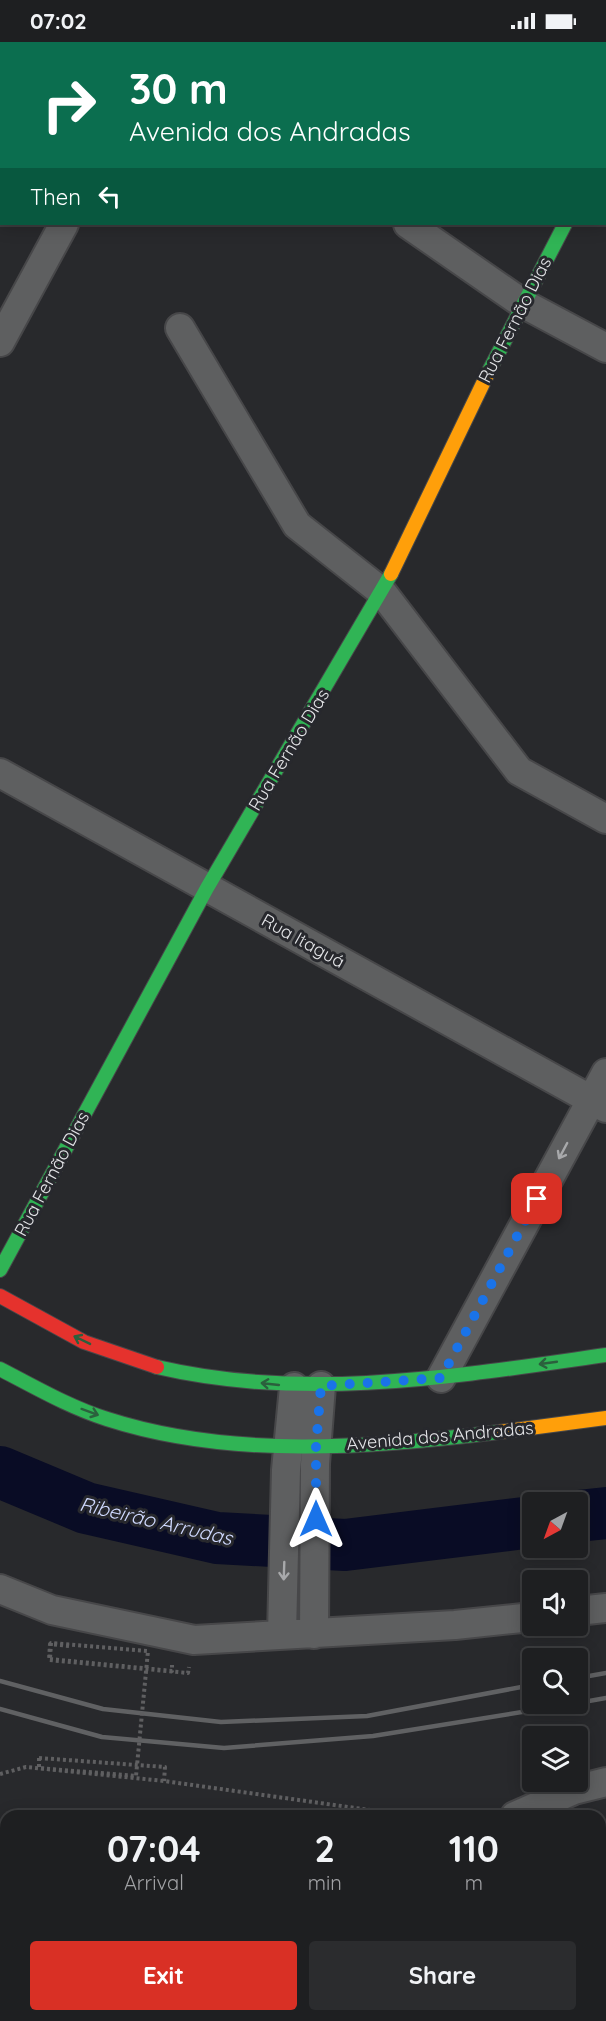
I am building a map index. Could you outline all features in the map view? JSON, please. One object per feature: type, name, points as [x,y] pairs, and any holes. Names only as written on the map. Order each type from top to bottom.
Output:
[{"type":"main road","name":"Rua Fernão Dias","points":[[0,1270],[207,888],[382,592],[522,303],[563,225]]},
{"type":"main road","points":[[0,1296],[96,1347],[136,1361],[223,1380],[307,1386],[441,1378],[606,1355]]},
{"type":"main road","name":"Avenida dos Andradas","points":[[0,1369],[49,1395],[124,1424],[301,1457],[606,1418]]},
{"type":"street","points":[[3,328],[63,225]]},
{"type":"street","points":[[409,225],[522,303],[606,348]]},
{"type":"street","points":[[180,328],[297,525],[382,592],[519,771],[606,819]]},
{"type":"street","name":"Rua Itaguá","points":[[0,773],[599,1104]]},
{"type":"street","points":[[441,1378],[599,1104],[606,1073]]},
{"type":"street","points":[[282,1621],[307,1386]]},
{"type":"street","points":[[301,1457],[315,1622]]},
{"type":"street","points":[[0,1589],[52,1610],[184,1648],[282,1621],[455,1625],[522,1618]]},
{"type":"street","points":[[588,1610],[606,1608]]},
{"type":"street","points":[[529,1810],[574,1790],[606,1782]]},
{"type":"path","points":[[164,1779],[165,1767],[154,1766],[142,1765],[131,1764],[119,1763],[39,1758],[39,1768],[136,1776],[137,1765],[138,1754],[139,1742],[142,1720],[145,1685],[146,1674],[147,1663],[148,1651],[51,1643],[50,1659],[106,1664],[139,1667],[150,1668],[161,1669],[172,1671],[184,1648]]},
{"type":"path","points":[[150,1654],[50,1644],[49,1660],[188,1673],[184,1648]]},
{"type":"path","points":[[0,1774],[26,1767],[164,1779],[371,1810]]},
{"type":"waterway","name":"Ribeirão Arrudas","points":[[0,1472],[86,1508],[217,1538],[345,1545],[522,1523]]},
{"type":"waterway","name":"Ribeirão Arrudas","points":[[588,1515],[606,1513]]},
{"type":"railway","points":[[588,1676],[606,1673]]},
{"type":"railway","points":[[0,1681],[103,1709],[221,1722],[367,1716],[522,1687]]},
{"type":"railway","points":[[588,1701],[606,1698]]},
{"type":"railway","points":[[0,1709],[102,1737],[224,1748],[373,1736],[522,1712]]},
{"type":"traffic: fast","points":[[488,373],[564,225]]},
{"type":"traffic: fast","points":[[0,1270],[207,888],[391,574]]},
{"type":"traffic: fast","points":[[157,1367],[213,1377],[269,1383],[326,1384],[438,1377],[606,1355]]},
{"type":"traffic: fast","points":[[0,1369],[79,1409],[107,1419],[154,1432],[203,1440],[252,1445],[352,1445],[499,1432]]},
{"type":"traffic: slow","points":[[391,574],[488,373]]},
{"type":"traffic: slow","points":[[499,1432],[606,1418]]},
{"type":"traffic: jam","points":[[0,1296],[84,1342],[157,1367]]},
{"type":"route","points":[[316,1519],[315,1464],[321,1386],[441,1378],[537,1199]]}]
